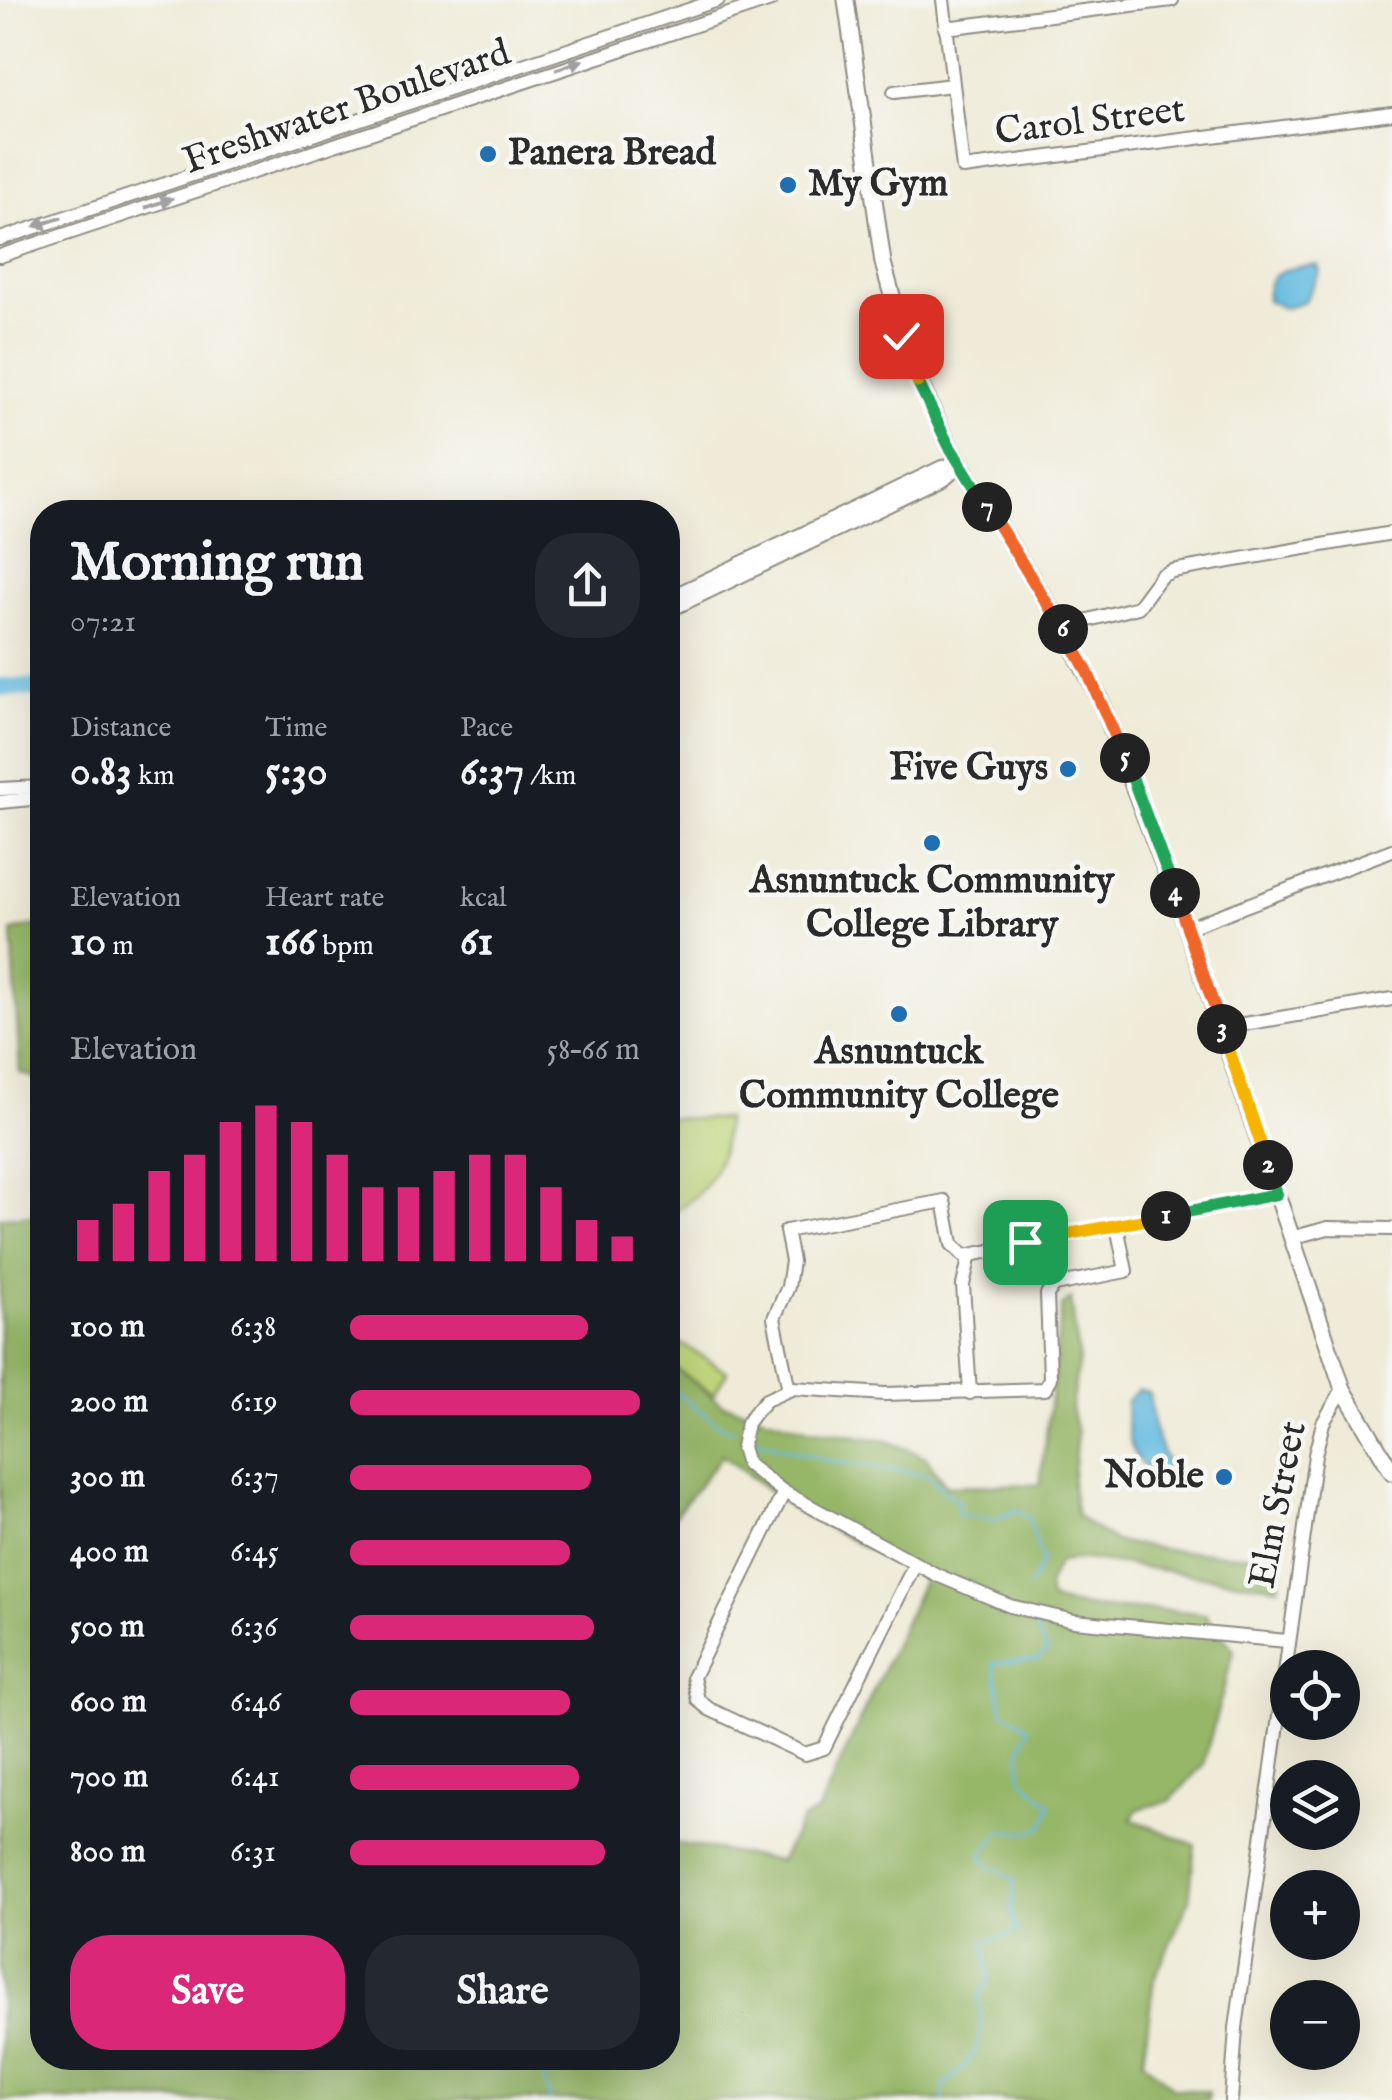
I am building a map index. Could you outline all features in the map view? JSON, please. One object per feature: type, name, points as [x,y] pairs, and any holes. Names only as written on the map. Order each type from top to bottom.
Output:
[{"type":"main road","name":"Elm Street","points":[[846,0],[870,180],[894,310],[927,404],[1086,669],[1123,752],[1187,928],[1343,1389]]},
{"type":"main road","points":[[1343,1389],[1392,1472]]},
{"type":"street","name":"Freshwater Boulevard","points":[[0,239],[718,0]]},
{"type":"street","name":"Freshwater Boulevard","points":[[0,256],[770,0]]},
{"type":"street","name":"Carol Street","points":[[943,0],[963,168],[1392,113]]},
{"type":"street","points":[[945,28],[1172,0]]},
{"type":"street","points":[[894,92],[952,85]]},
{"type":"street","points":[[373,113],[377,130]]},
{"type":"street","points":[[104,204],[110,220]]},
{"type":"street","points":[[680,592],[942,467],[960,464]]},
{"type":"street","points":[[680,604],[945,478],[960,464]]},
{"type":"street","points":[[1062,627],[1138,607],[1162,576],[1172,572],[1392,533]]},
{"type":"street","points":[[0,790],[30,796]]},
{"type":"street","points":[[0,802],[30,790]]},
{"type":"street","points":[[1187,928],[1392,850]]},
{"type":"street","points":[[1221,1028],[1392,999]]},
{"type":"street","points":[[970,1392],[971,1346],[963,1285],[967,1259],[976,1251],[1277,1194]]},
{"type":"street","points":[[788,1390],[774,1318],[788,1287],[792,1261],[786,1231],[944,1201],[952,1244],[967,1259]]},
{"type":"street","points":[[1117,1226],[1126,1270],[1055,1285],[1048,1294],[1050,1378],[1045,1389],[885,1394],[809,1386],[788,1390],[766,1400],[747,1423],[743,1438],[747,1464],[784,1492],[916,1564],[1010,1606],[1074,1621],[1287,1640]]},
{"type":"street","points":[[1291,1238],[1328,1228],[1392,1229]]},
{"type":"street","name":"Elm Street","points":[[1231,2100],[1287,1640],[1315,1455],[1323,1423],[1343,1389]]},
{"type":"street","points":[[784,1492],[692,1677],[698,1700],[709,1709],[804,1754],[824,1748],[916,1564]]},
{"type":"green space","points":[[30,927],[30,1076],[20,1073],[12,931]]},
{"type":"green space","points":[[680,1118],[725,1119],[718,1163],[704,1187],[682,1206]]},
{"type":"green space","points":[[30,1216],[30,2070],[680,2070],[680,1844],[780,1861],[802,1820],[819,1810],[924,1579],[795,1510],[722,1455],[680,1509],[680,1371],[722,1404],[809,1429],[888,1441],[926,1457],[946,1486],[1040,1484],[1062,1306],[1071,1299],[1079,1359],[1071,1407],[1077,1433],[1072,1486],[1077,1516],[1114,1541],[1168,1550],[1282,1558],[1279,1587],[1085,1559],[1059,1562],[1048,1586],[1050,1600],[1069,1605],[1205,1614],[1234,1650],[1203,1765],[1170,1801],[1138,1809],[1132,1819],[1195,1845],[1189,1901],[1154,1979],[1143,2060],[1173,2088],[1208,2092],[1208,2100],[0,2100],[0,1217]]},
{"type":"green space","points":[[682,1344],[727,1372],[714,1394],[680,1373]]},
{"type":"water","points":[[1318,265],[1320,272],[1305,301],[1284,308],[1267,300],[1267,289],[1275,275]]},
{"type":"water","points":[[1138,1390],[1149,1393],[1154,1431],[1170,1471],[1166,1481],[1144,1467],[1133,1449],[1126,1402]]},
{"type":"waterway","points":[[0,687],[30,688]]},
{"type":"waterway","points":[[680,1395],[716,1423],[734,1431]]},
{"type":"waterway","points":[[752,1439],[831,1461],[927,1475],[959,1503],[957,1514],[995,1520],[1017,1510],[1029,1518],[1042,1561],[1029,1587]]},
{"type":"waterway","points":[[944,2100],[944,2086],[971,2057],[979,2038],[978,1999],[989,1980],[985,1941],[1017,1933],[1011,1910],[1015,1880],[990,1866],[981,1855],[1002,1830],[1031,1832],[1044,1826],[1051,1805],[1021,1778],[1020,1751],[1029,1728],[1003,1711],[993,1663],[1037,1660],[1047,1651],[1035,1627]]},
{"type":"waterway","points":[[542,2070],[550,2100]]},
{"type":"place","name":"Panera Bread","points":[[488,154]]},
{"type":"place","name":"My Gym","points":[[788,185]]},
{"type":"place","name":"Five Guys","points":[[1068,769]]},
{"type":"place","name":"Asnuntuck Community College Library","points":[[932,843]]},
{"type":"place","name":"Asnuntuck Community College","points":[[899,1014]]},
{"type":"place","name":"Noble","points":[[1224,1477]]},
{"type":"route","points":[[901,336],[927,404],[948,444],[1062,627],[1100,698],[1181,911],[1277,1194],[1025,1242]]}]
